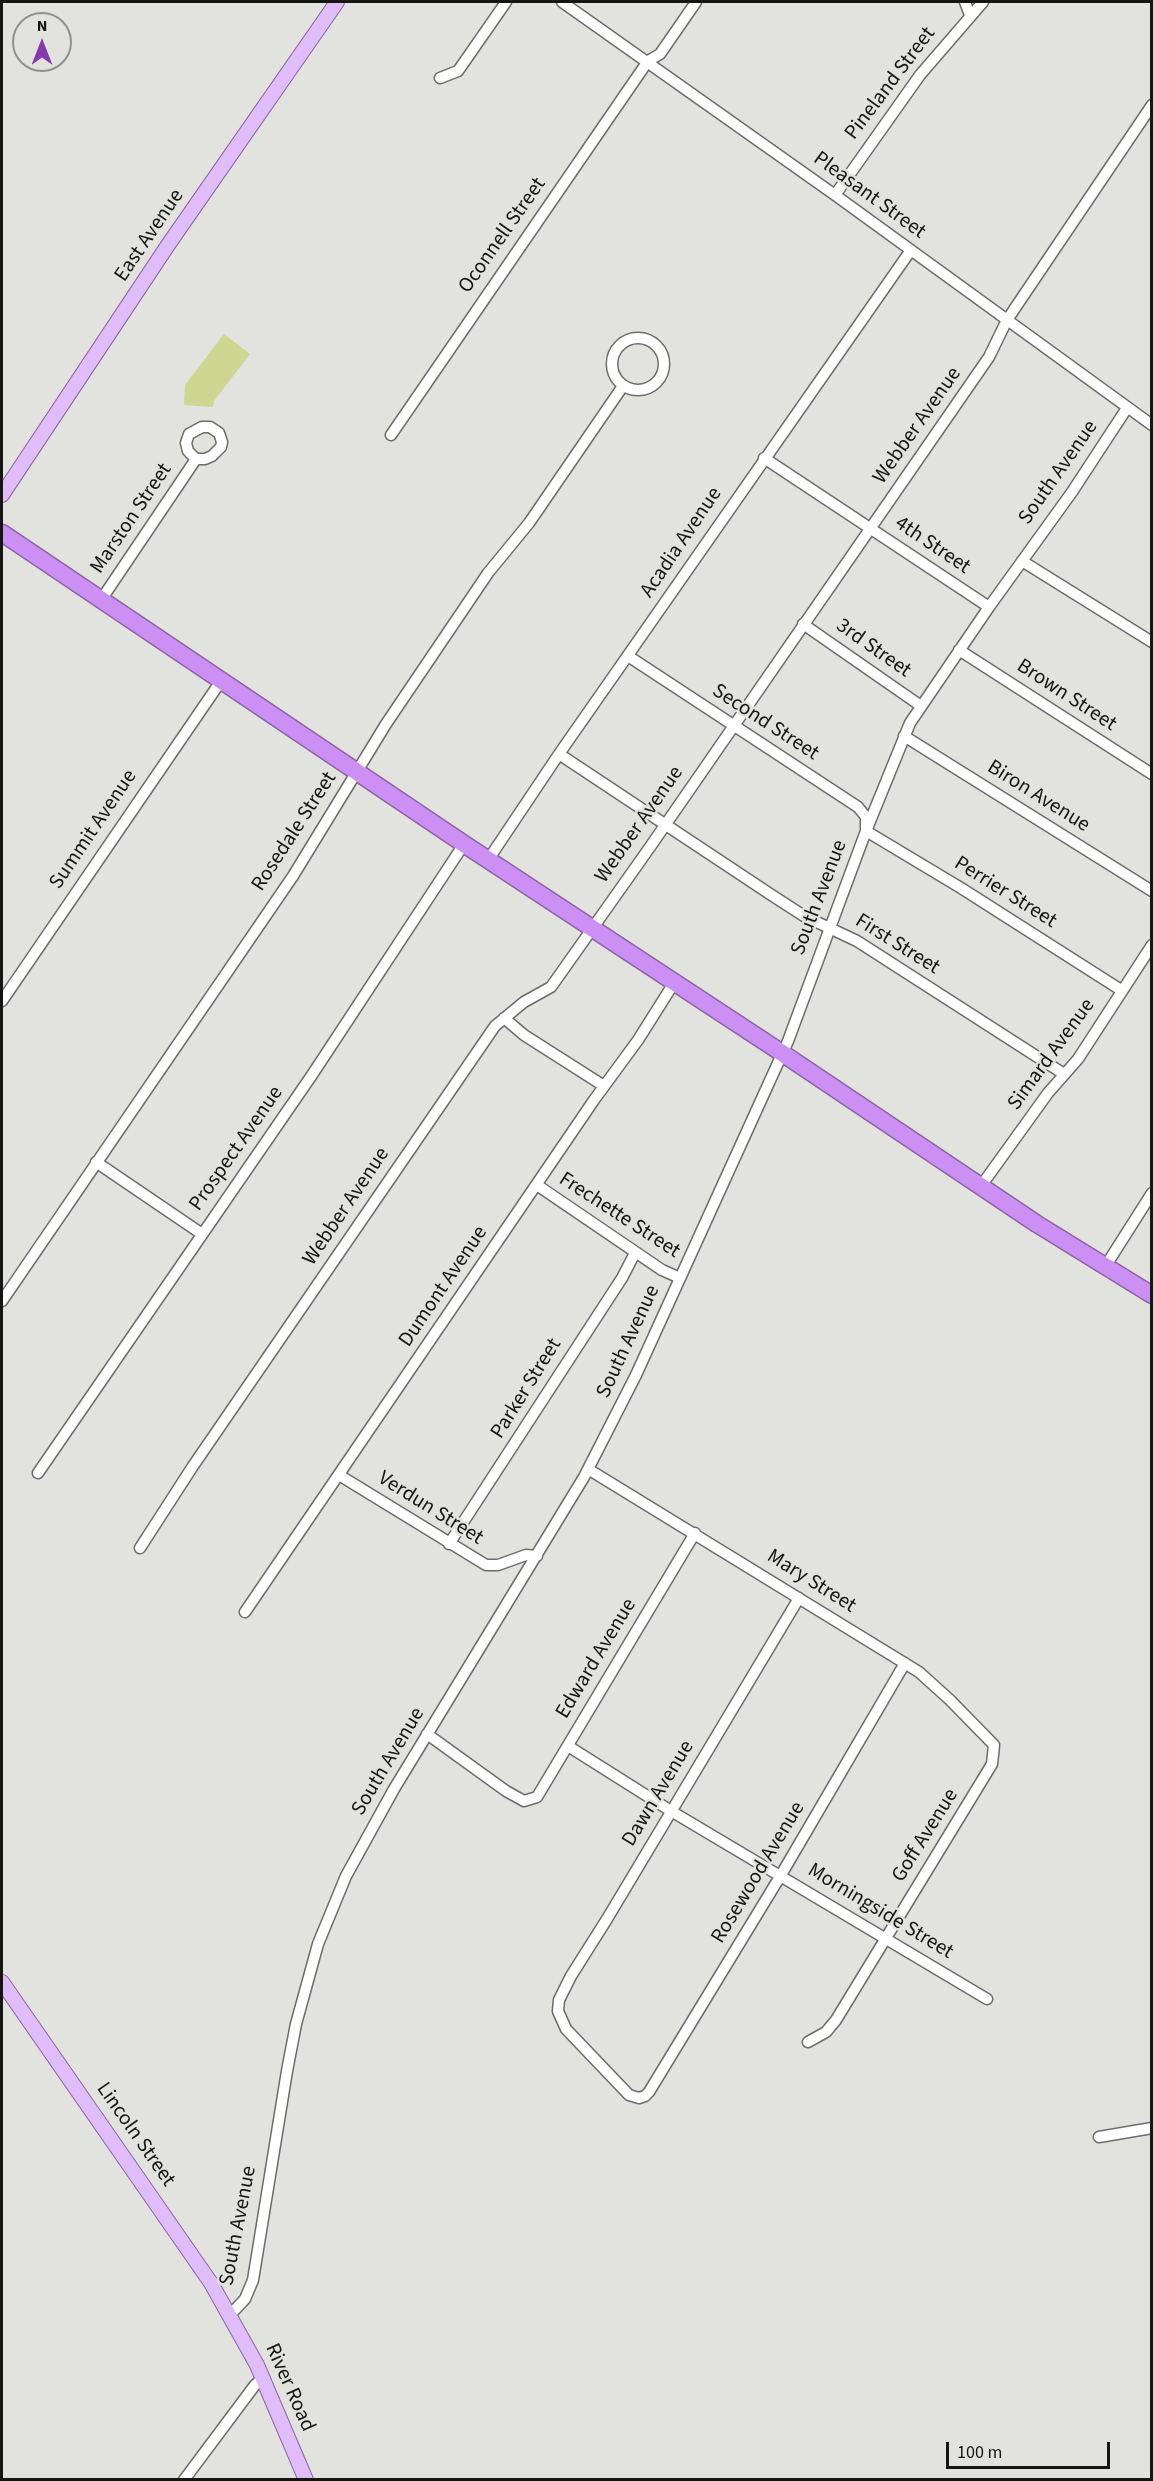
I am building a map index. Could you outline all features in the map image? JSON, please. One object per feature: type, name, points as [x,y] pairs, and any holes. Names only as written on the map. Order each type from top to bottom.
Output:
[{"type":"highway","points":[[2,533],[488,861],[981,1186],[1152,1295]]},
{"type":"main road","name":"East Avenue","points":[[2,495],[168,245],[337,2]]},
{"type":"main road","name":"Lincoln Street","points":[[2,1982],[160,2207],[230,2315]]},
{"type":"main road","name":"River Road","points":[[230,2315],[263,2378],[306,2480]]},
{"type":"street","points":[[440,78],[458,72],[506,2]]},
{"type":"street","name":"Pleasant Street","points":[[562,2],[835,195],[1152,425]]},
{"type":"street","name":"Oconnell Street","points":[[391,435],[648,61],[660,54],[696,2]]},
{"type":"street","points":[[965,2],[970,15]]},
{"type":"street","name":"Pineland Street","points":[[835,195],[888,118],[970,15],[983,2]]},
{"type":"street","name":"Webber Avenue","points":[[140,1548],[386,1183],[495,1026],[524,1002],[551,987],[665,825],[989,357],[1006,320],[1152,105]]},
{"type":"street","name":"Acadia Avenue","points":[[488,861],[559,754],[910,250]]},
{"type":"street","points":[[639,339],[654,344],[663,357],[664,365],[658,380],[646,389],[631,389],[623,386],[617,380],[612,365],[617,349],[630,340],[639,339]]},
{"type":"street","name":"Rosedale Street","points":[[2,1301],[298,868],[386,724],[488,573],[529,523],[623,386]]},
{"type":"street","name":"South Avenue","points":[[230,2315],[245,2300],[253,2280],[286,2071],[318,1944],[355,1859],[427,1734],[588,1469],[636,1375],[782,1053],[904,736],[921,706],[959,650],[1072,492],[1127,408]]},
{"type":"street","name":"4th Street","points":[[764,458],[989,607]]},
{"type":"street","name":"Marston Street","points":[[101,600],[195,459]]},
{"type":"street","points":[[1022,561],[1152,642]]},
{"type":"street","name":"3rd Street","points":[[803,624],[921,706]]},
{"type":"street","name":"Brown Street","points":[[959,650],[1152,774]]},
{"type":"street","name":"Second Street","points":[[628,656],[858,807],[866,817],[866,831]]},
{"type":"street","name":"Summit Avenue","points":[[2,1001],[221,681]]},
{"type":"street","name":"Biron Avenue","points":[[904,736],[1152,891]]},
{"type":"street","name":"First Street","points":[[559,754],[796,911],[857,941],[1064,1074]]},
{"type":"street","name":"Perrier Street","points":[[866,831],[961,888],[1121,990]]},
{"type":"street","name":"Prospect Avenue","points":[[38,1473],[312,1075],[464,844]]},
{"type":"street","name":"Simard Avenue","points":[[981,1186],[1064,1074],[1078,1059],[1152,945]]},
{"type":"street","name":"Dumont Avenue","points":[[245,1612],[604,1086],[638,1040],[674,983]]},
{"type":"street","points":[[504,1018],[524,1035],[604,1086]]},
{"type":"street","points":[[96,1162],[202,1234]]},
{"type":"street","name":"Frechette Street","points":[[537,1185],[662,1270],[680,1278]]},
{"type":"street","points":[[1105,1267],[1152,1193]]},
{"type":"street","name":"Parker Street","points":[[449,1544],[622,1278],[635,1252]]},
{"type":"street","name":"Mary Street","points":[[588,1469],[919,1672],[985,1735],[994,1745],[994,1750]]},
{"type":"street","name":"Verdun Street","points":[[339,1475],[486,1565],[498,1565],[526,1555],[537,1556]]},
{"type":"street","name":"Edward Avenue","points":[[427,1734],[493,1782],[528,1801],[537,1797],[695,1533]]},
{"type":"street","name":"Dawn Avenue","points":[[639,2098],[630,2095],[566,2029],[558,2012],[559,2000],[571,1976],[607,1920],[799,1598]]},
{"type":"street","name":"Rosewood Avenue","points":[[639,2098],[649,2092],[781,1875],[905,1663]]},
{"type":"street","name":"Morningside Street","points":[[568,1746],[671,1811],[987,1999]]},
{"type":"street","name":"Goff Avenue","points":[[808,2042],[819,2037],[836,2020],[992,1764],[994,1750]]},
{"type":"street","points":[[1099,2137],[1152,2128]]},
{"type":"street","points":[[184,2480],[255,2385],[263,2378]]},
{"type":"green space","points":[[224,334],[250,354],[214,401],[213,407],[184,405],[185,385]]}]
